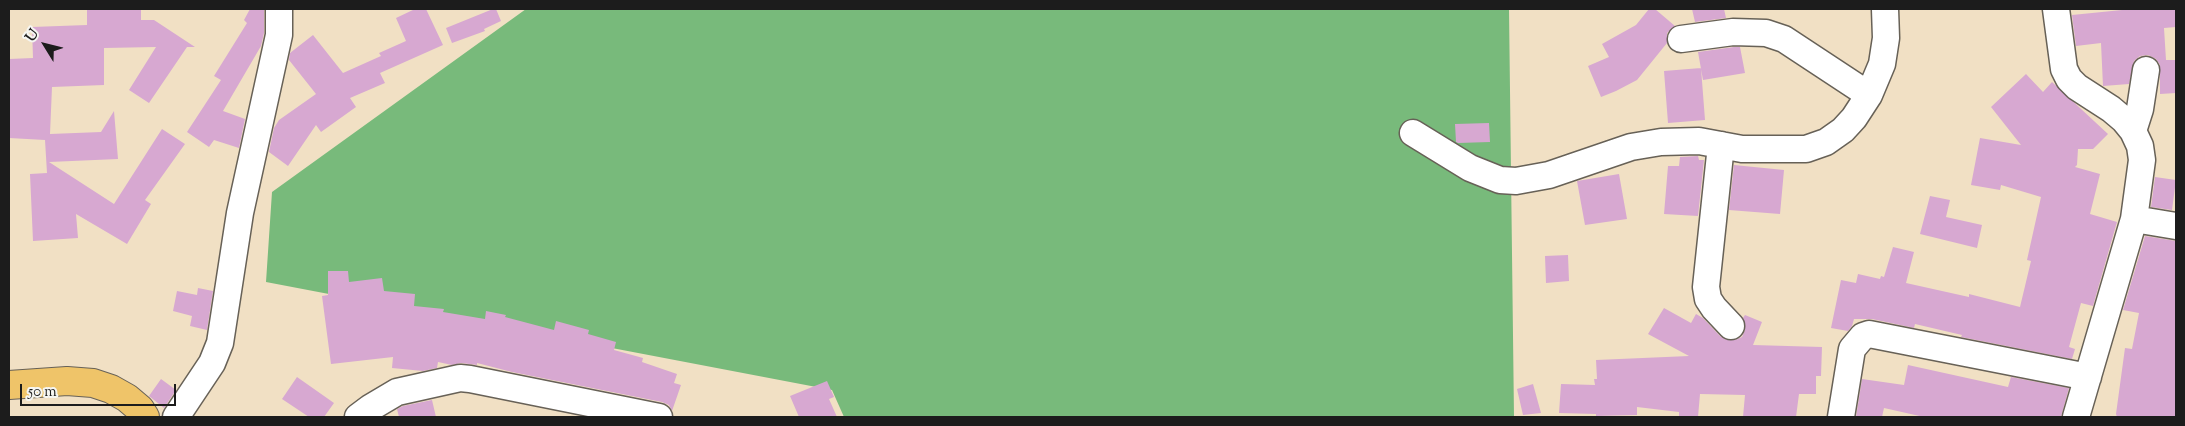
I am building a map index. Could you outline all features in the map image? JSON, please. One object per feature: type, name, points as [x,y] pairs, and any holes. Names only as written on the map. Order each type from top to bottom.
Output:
[{"type":"highway","points":[[9,385],[67,380],[93,383],[111,389],[127,398],[140,409],[145,417]]},
{"type":"street","points":[[176,417],[212,363],[220,343],[240,213],[279,35],[279,9]]},
{"type":"street","points":[[1413,133],[1470,168],[1500,180],[1516,181],[1549,175],[1631,147],[1654,143],[1699,141],[1742,148],[1806,149],[1826,142],[1843,130],[1854,118],[1869,95],[1882,64],[1886,38],[1885,9]]},
{"type":"street","points":[[2059,9],[2064,69],[2069,79],[2077,87],[2111,109],[2133,131],[2140,146],[2142,160],[2134,219],[2076,417]]},
{"type":"street","points":[[1681,39],[1733,32],[1766,33],[1784,39],[1869,95]]},
{"type":"street","points":[[2133,131],[2140,109],[2146,70]]},
{"type":"street","points":[[1721,145],[1706,287],[1708,299],[1731,326]]},
{"type":"street","points":[[2134,219],[2176,226]]},
{"type":"street","points":[[1841,417],[1852,349],[1862,336],[1870,334],[2088,377]]},
{"type":"street","points":[[358,417],[377,403],[397,392],[460,378],[659,417]]},
{"type":"green space","points":[[526,9],[1509,9],[1514,417],[844,417],[832,390],[266,282],[272,192]]},
{"type":"building","points":[[87,9],[141,9],[141,20],[154,20],[195,47],[187,47],[149,103],[129,90],[156,47],[104,48],[104,85],[52,87],[50,134],[101,132],[114,111],[118,159],[49,162],[114,204],[162,129],[185,144],[145,200],[151,204],[127,244],[76,214],[78,238],[33,241],[30,174],[47,173],[45,140],[9,138],[9,59],[33,58],[32,27],[87,25]]},
{"type":"building","points":[[250,9],[264,9],[264,33],[261,46],[223,111],[245,119],[239,148],[214,140],[209,147],[187,132],[221,80],[214,76],[247,23],[244,20]]},
{"type":"building","points":[[415,9],[426,9],[443,45],[380,73],[385,83],[350,98],[356,107],[321,132],[316,125],[288,166],[269,152],[274,128],[279,120],[316,94],[289,60],[290,53],[313,35],[343,73],[381,56],[379,53],[406,41],[396,18]]},
{"type":"building","points":[[496,9],[501,21],[484,29],[485,31],[452,43],[446,28]]},
{"type":"building","points":[[1649,9],[1655,9],[1675,26],[1667,33],[1667,43],[1637,80],[1601,97],[1588,66],[1609,57],[1602,44],[1636,25]]},
{"type":"building","points":[[1692,9],[1724,9],[1726,18],[1695,22]]},
{"type":"building","points":[[2132,9],[2176,9],[2176,27],[2164,28],[2166,60],[2176,60],[2176,93],[2160,94],[2160,65],[2156,59],[2148,55],[2140,56],[2134,61],[2129,84],[2103,86],[2101,43],[2076,46],[2072,15]]},
{"type":"building","points":[[1740,47],[1745,73],[1703,80],[1698,52]]},
{"type":"building","points":[[1701,68],[1705,120],[1668,123],[1664,71]]},
{"type":"building","points":[[2026,74],[2043,92],[2052,82],[2108,134],[2093,149],[2078,149],[2077,165],[2075,167],[2100,174],[2090,214],[2117,222],[2093,306],[2081,303],[2069,347],[2075,349],[2072,359],[1961,337],[1962,335],[1915,324],[1914,328],[1872,319],[1854,319],[1848,331],[1831,328],[1841,280],[1856,283],[1858,274],[1880,279],[1881,276],[1884,277],[1893,247],[1914,252],[1906,283],[1969,297],[1969,294],[2020,307],[2031,261],[2027,260],[2041,197],[2001,185],[2000,190],[1971,185],[1980,138],[2021,145],[1991,107]]},
{"type":"building","points":[[1489,123],[1490,142],[1456,142],[1455,124]]},
{"type":"building","points":[[1698,156],[1699,160],[1704,160],[1698,216],[1664,214],[1668,166],[1679,166],[1680,157]]},
{"type":"building","points":[[1734,165],[1784,170],[1780,214],[1729,210]]},
{"type":"building","points":[[1619,174],[1627,219],[1585,225],[1577,181]]},
{"type":"building","points":[[2155,177],[2176,180],[2172,210],[2151,207]]},
{"type":"building","points":[[1930,196],[1950,200],[1946,217],[1982,225],[1977,248],[1920,234]]},
{"type":"building","points":[[2145,236],[2176,241],[2176,417],[2117,417],[2116,414],[2125,348],[2132,349],[2139,313],[2123,310]]},
{"type":"building","points":[[1568,255],[1569,281],[1546,283],[1545,256]]},
{"type":"building","points":[[328,271],[348,271],[349,282],[382,278],[384,291],[415,294],[414,306],[444,309],[443,312],[485,319],[486,311],[506,315],[505,317],[554,330],[556,321],[589,330],[588,334],[616,342],[614,350],[643,358],[642,362],[677,374],[674,383],[681,385],[672,411],[669,405],[662,402],[512,372],[477,363],[477,365],[461,363],[452,365],[438,362],[437,368],[423,371],[392,368],[393,357],[331,364],[322,296],[328,295]]},
{"type":"building","points":[[198,288],[213,291],[207,330],[190,326],[192,316],[173,311],[177,291],[197,295]]},
{"type":"building","points":[[1664,308],[1691,323],[1696,314],[1727,340],[1735,340],[1742,337],[1745,330],[1743,318],[1745,315],[1762,322],[1753,345],[1822,347],[1821,376],[1816,376],[1816,394],[1799,394],[1796,417],[1743,417],[1745,395],[1700,394],[1698,417],[1679,417],[1679,412],[1637,407],[1637,415],[1596,416],[1596,414],[1559,413],[1561,384],[1595,385],[1594,379],[1597,379],[1596,360],[1689,356],[1648,334]]},
{"type":"building","points":[[1908,365],[2008,387],[2011,377],[2069,388],[2061,417],[1924,417],[1884,408],[1882,417],[1856,417],[1862,379],[1904,385]]},
{"type":"building","points":[[297,377],[334,403],[324,417],[309,417],[282,399]]},
{"type":"building","points":[[161,379],[176,390],[164,408],[149,396]]},
{"type":"building","points":[[827,381],[834,397],[829,399],[837,417],[799,417],[790,396]]},
{"type":"building","points":[[1533,384],[1541,413],[1523,415],[1517,389]]},
{"type":"building","points":[[432,400],[436,417],[399,417],[397,409]]}]
